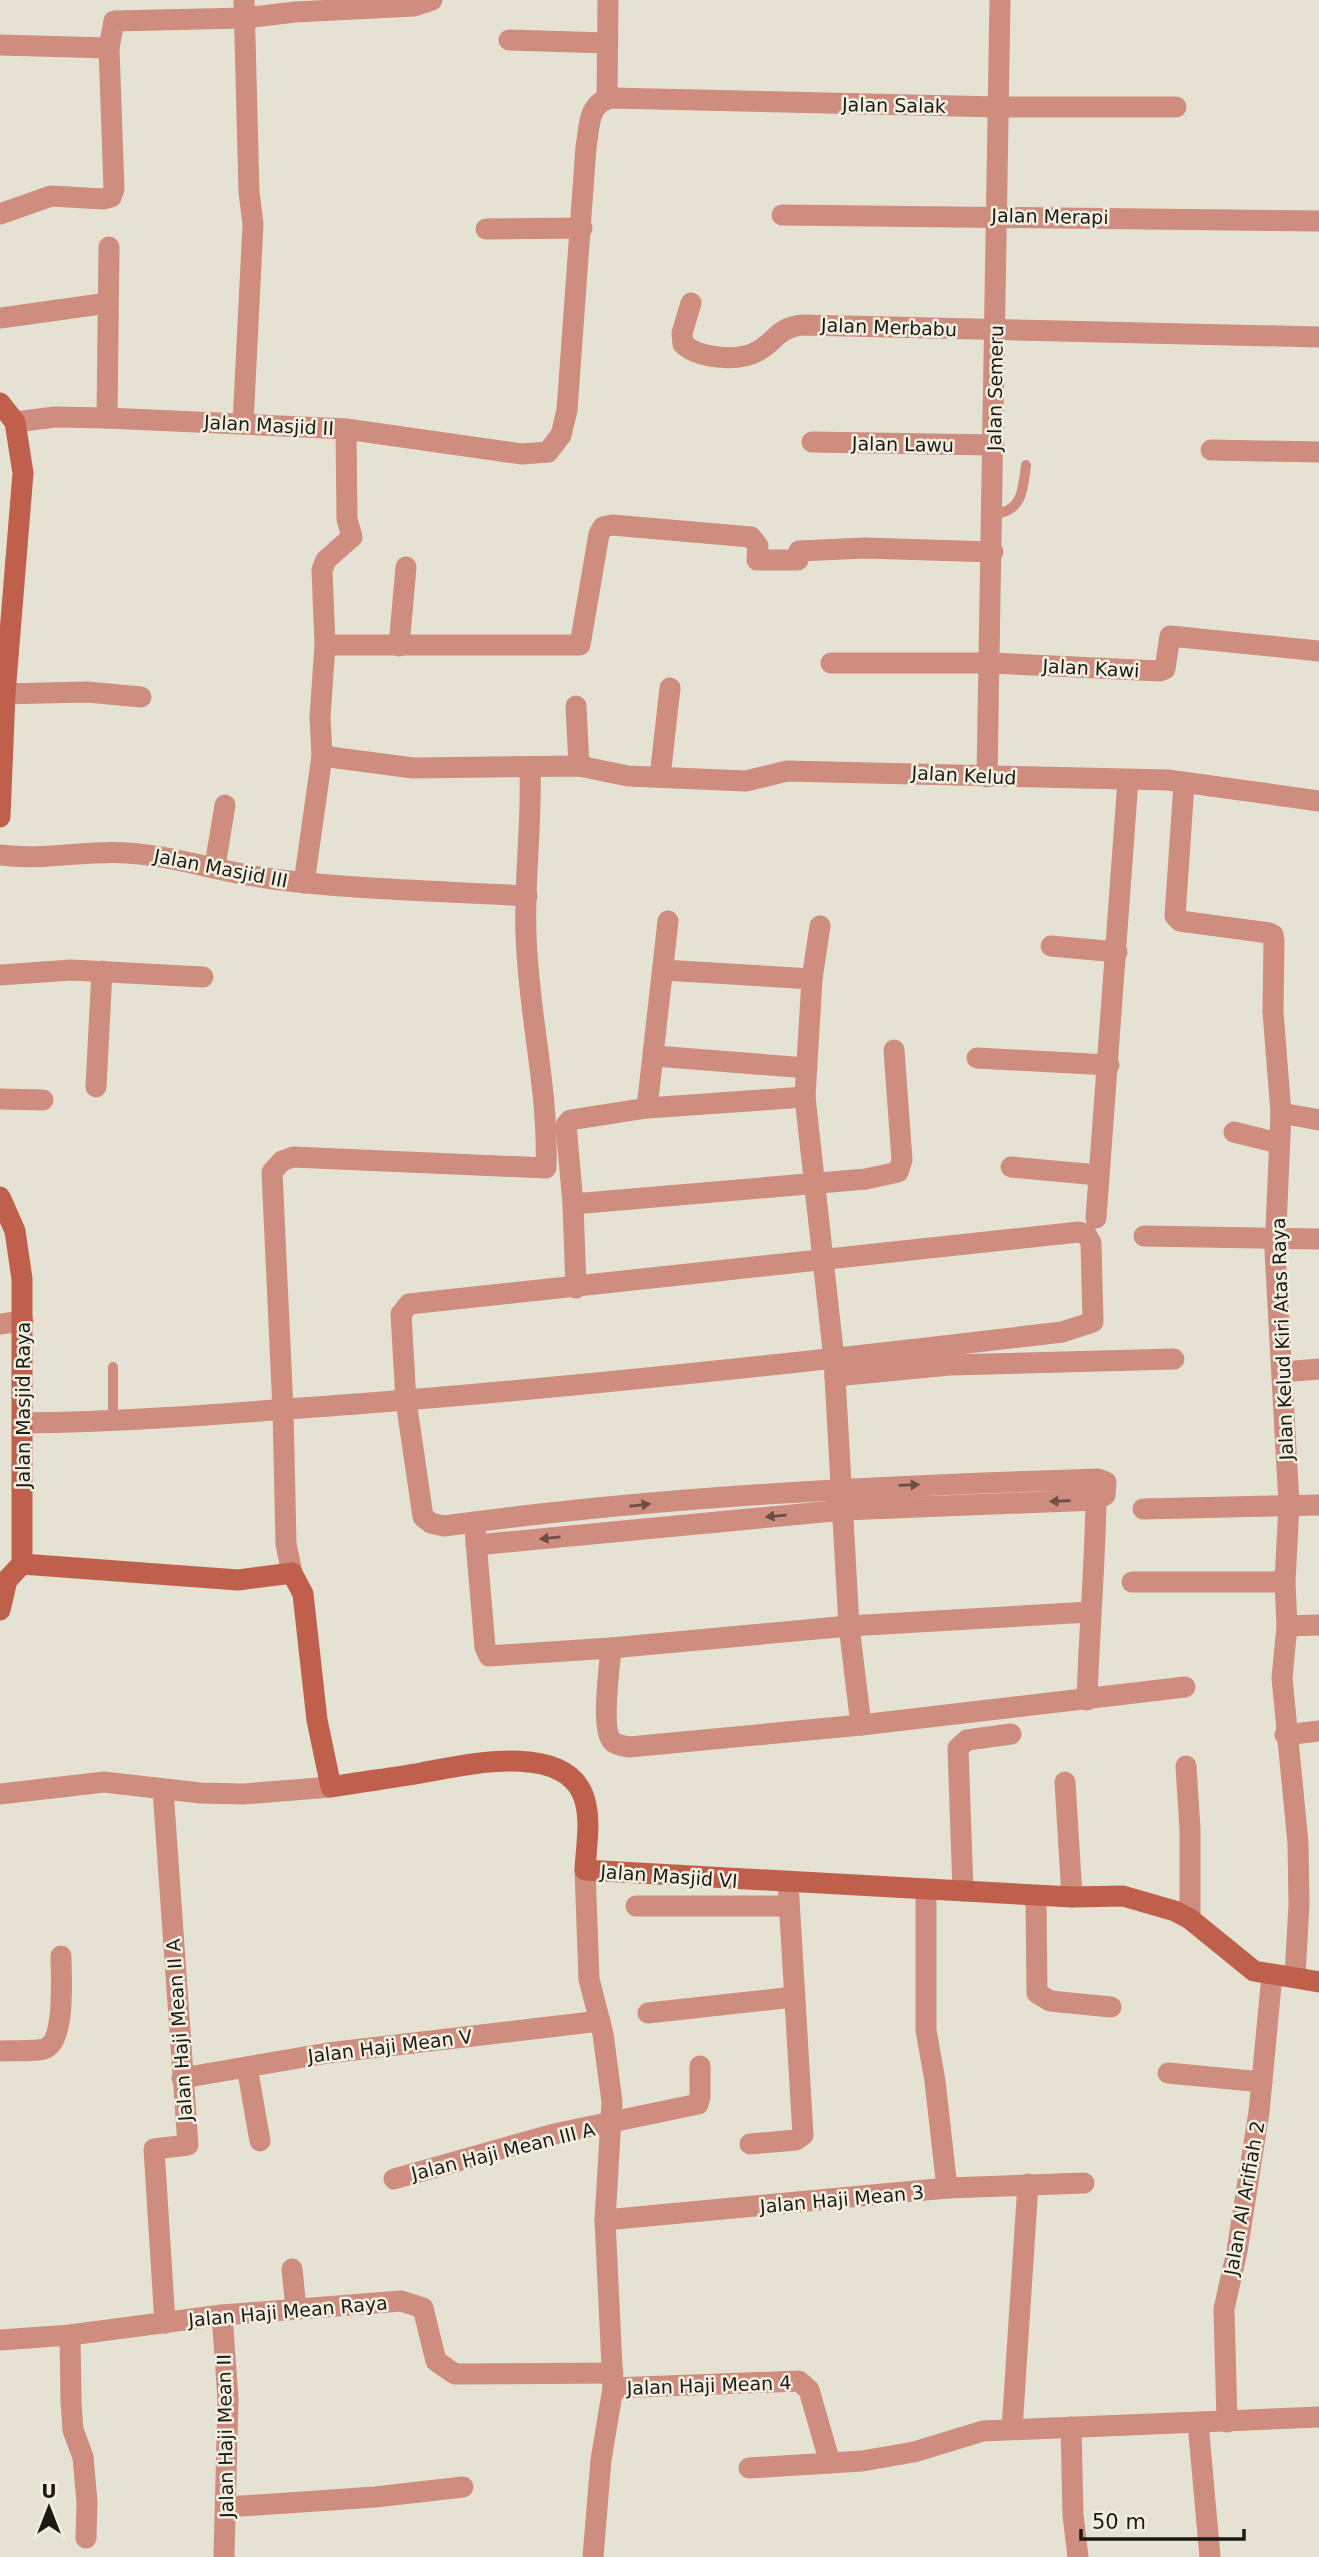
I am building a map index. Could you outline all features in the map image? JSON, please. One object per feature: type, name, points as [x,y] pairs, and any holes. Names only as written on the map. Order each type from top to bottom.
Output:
[{"type":"street","points":[[0,214],[51,196],[103,199],[111,197],[114,189],[109,48],[114,21],[122,18],[295,6],[414,6],[432,0]]},
{"type":"street","points":[[486,229],[582,228],[592,108],[609,99],[608,0]]},
{"type":"street","name":"Jalan Semeru","points":[[987,777],[993,552],[1000,0]]},
{"type":"street","points":[[243,424],[253,224],[244,9]]},
{"type":"street","points":[[509,40],[607,43]]},
{"type":"street","points":[[0,46],[109,48]]},
{"type":"street","name":"Jalan Salak","points":[[609,99],[999,107],[1176,107]]},
{"type":"street","name":"Jalan Merapi","points":[[782,215],[998,215],[1319,221]]},
{"type":"street","name":"Jalan Masjid II","points":[[15,422],[55,417],[107,418],[346,429],[522,454],[548,452],[561,435],[567,410],[582,228]]},
{"type":"street","points":[[107,418],[109,247]]},
{"type":"street","points":[[0,318],[108,303]]},
{"type":"street","name":"Jalan Merbabu","points":[[691,303],[682,333],[683,344],[692,352],[711,355],[752,355],[787,327],[802,325],[1319,337]]},
{"type":"street","points":[[0,403],[15,422],[23,473],[3,694],[0,817]]},
{"type":"street","points":[[304,883],[322,756],[322,566],[336,549],[352,537],[347,519],[346,429]]},
{"type":"street","name":"Jalan Lawu","points":[[812,442],[994,445]]},
{"type":"street","points":[[1211,450],[1319,452]]},
{"type":"street","points":[[324,645],[580,645],[599,534],[603,527],[612,525],[751,537],[758,546],[757,560],[798,560],[799,551],[865,548],[993,552]]},
{"type":"street","points":[[399,646],[406,567]]},
{"type":"street","name":"Jalan Kawi","points":[[831,663],[990,663],[1160,671],[1165,669],[1170,636],[1319,651]]},
{"type":"street","points":[[322,756],[413,768],[530,769],[579,766],[628,776],[660,777],[670,688]]},
{"type":"street","points":[[3,694],[88,692],[141,697]]},
{"type":"street","points":[[576,706],[579,766]]},
{"type":"street","points":[[331,1787],[317,1720],[303,1594],[292,1573],[286,1544],[272,1172],[275,1166],[293,1157],[546,1168],[546,1102],[530,1005],[527,896],[530,769]]},
{"type":"street","name":"Jalan Kelud","points":[[660,777],[746,781],[788,771],[929,772],[987,777],[1168,780],[1319,801]]},
{"type":"street","points":[[1096,1218],[1128,780]]},
{"type":"street","name":"Jalan Kelud Kiri Atas Raya","points":[[1184,784],[1175,916],[1180,921],[1273,935],[1273,1012],[1281,1114],[1275,1238],[1289,1504],[1285,1582],[1287,1626],[1282,1678],[1285,1735],[1298,1843],[1299,1904],[1295,1976]]},
{"type":"street","points":[[215,866],[225,805]]},
{"type":"street","name":"Jalan Masjid III","points":[[0,855],[18,858],[125,852],[215,866],[243,876],[304,883],[527,896]]},
{"type":"street","points":[[648,1108],[668,920]]},
{"type":"street","points":[[820,926],[812,979],[805,1097],[835,1368],[849,1626],[861,1725]]},
{"type":"street","points":[[1051,946],[1117,952]]},
{"type":"street","points":[[663,970],[812,979]]},
{"type":"street","points":[[96,1087],[102,971]]},
{"type":"street","points":[[0,975],[102,971],[203,977]]},
{"type":"street","points":[[573,1204],[866,1179],[898,1172],[900,1168],[894,1050]]},
{"type":"street","points":[[655,1056],[807,1068]]},
{"type":"street","points":[[977,1058],[1109,1065]]},
{"type":"street","points":[[576,1288],[573,1204],[566,1125],[569,1120],[648,1108],[805,1097]]},
{"type":"street","points":[[0,1099],[43,1100]]},
{"type":"street","points":[[1281,1114],[1319,1119]]},
{"type":"street","points":[[1234,1132],[1279,1143]]},
{"type":"street","points":[[1011,1167],[1098,1175]]},
{"type":"street","name":"Jalan Masjid Raya","points":[[0,1197],[17,1242],[23,1321],[22,1564]]},
{"type":"street","points":[[476,1545],[844,1510],[1096,1500],[1105,1495],[1103,1479],[841,1488],[444,1526],[431,1524],[423,1517],[406,1401],[401,1314],[409,1304],[1079,1232],[1086,1234],[1091,1243],[1094,1315],[1093,1322],[1087,1326],[835,1368]]},
{"type":"street","points":[[1144,1236],[1319,1239]]},
{"type":"street","points":[[0,1324],[23,1321]]},
{"type":"street","points":[[23,1423],[113,1423],[835,1368],[1174,1359]]},
{"type":"street","points":[[1283,1372],[1319,1369]]},
{"type":"street","points":[[1087,1700],[1090,1612],[1095,1583],[1096,1500]]},
{"type":"street","points":[[1143,1509],[1319,1505]]},
{"type":"street","points":[[474,1522],[485,1647],[489,1656],[611,1648],[849,1626],[1090,1612]]},
{"type":"street","points":[[0,1610],[3,1580],[22,1564],[238,1580],[292,1573]]},
{"type":"street","points":[[1132,1582],[1285,1582]]},
{"type":"street","points":[[1287,1626],[1319,1625]]},
{"type":"street","points":[[611,1648],[607,1698],[608,1735],[620,1746],[861,1725],[1185,1687]]},
{"type":"street","points":[[1285,1735],[1319,1731]]},
{"type":"street","points":[[963,1891],[958,1748],[967,1740],[1011,1734]]},
{"type":"street","name":"Jalan Masjid VI","points":[[0,1794],[104,1782],[163,1790],[243,1794],[331,1787],[462,1764],[511,1761],[537,1763],[556,1769],[572,1780],[585,1799],[585,1870],[1072,1897],[1123,1896],[1190,1919],[1254,1971],[1319,1982]]},
{"type":"street","points":[[1186,1766],[1190,1829],[1190,1919]]},
{"type":"street","points":[[1065,1782],[1072,1897]]},
{"type":"street","name":"Jalan Haji Mean II A","points":[[163,1790],[188,2146],[154,2149],[165,2323]]},
{"type":"street","points":[[585,1870],[589,1979],[610,2074],[611,2124],[605,2220],[613,2381],[601,2460],[593,2557]]},
{"type":"street","points":[[750,2144],[796,2140],[803,2135],[788,1882]]},
{"type":"street","name":"Jalan Haji Mean 3","points":[[605,2220],[947,2188],[935,2081],[926,2030],[926,1889]]},
{"type":"street","points":[[1036,1895],[1037,1993],[1050,2001],[1111,2007]]},
{"type":"street","points":[[636,1906],[788,1906]]},
{"type":"street","points":[[0,2051],[43,2049],[53,2043],[59,2031],[61,1956]]},
{"type":"street","name":"Jalan Al Arifiah 2","points":[[1227,2422],[1224,2309],[1237,2251],[1262,2082],[1272,1975]]},
{"type":"street","points":[[648,2013],[794,1997]]},
{"type":"street","name":"Jalan Haji Mean V","points":[[182,2078],[328,2053],[600,2021]]},
{"type":"street","points":[[247,2067],[260,2141]]},
{"type":"street","name":"Jalan Haji Mean III A","points":[[394,2179],[554,2134],[698,2104],[701,2097],[700,2067]]},
{"type":"street","points":[[1168,2073],[1262,2082]]},
{"type":"street","points":[[947,2188],[1084,2183]]},
{"type":"street","points":[[1012,2429],[1028,2184]]},
{"type":"street","points":[[292,2270],[296,2309]]},
{"type":"street","name":"Jalan Haji Mean Raya","points":[[0,2340],[70,2336],[222,2315],[401,2301],[423,2308],[436,2361],[456,2374],[613,2381]]},
{"type":"street","name":"Jalan Haji Mean II","points":[[222,2315],[228,2399],[228,2507],[224,2557]]},
{"type":"street","points":[[70,2336],[73,2430],[83,2457],[87,2502],[86,2538]]},
{"type":"street","name":"Jalan Haji Mean 4","points":[[613,2381],[799,2381],[809,2390],[830,2463]]},
{"type":"street","points":[[749,2468],[830,2463],[914,2452],[983,2431],[1319,2417]]},
{"type":"street","points":[[1198,2423],[1210,2557]]},
{"type":"street","points":[[1071,2427],[1073,2515],[1078,2557]]},
{"type":"street","points":[[228,2507],[375,2497],[463,2487]]},
{"type":"lane","points":[[993,514],[1014,507],[1021,501],[1026,465]]},
{"type":"lane","points":[[113,1367],[113,1423]]}]
